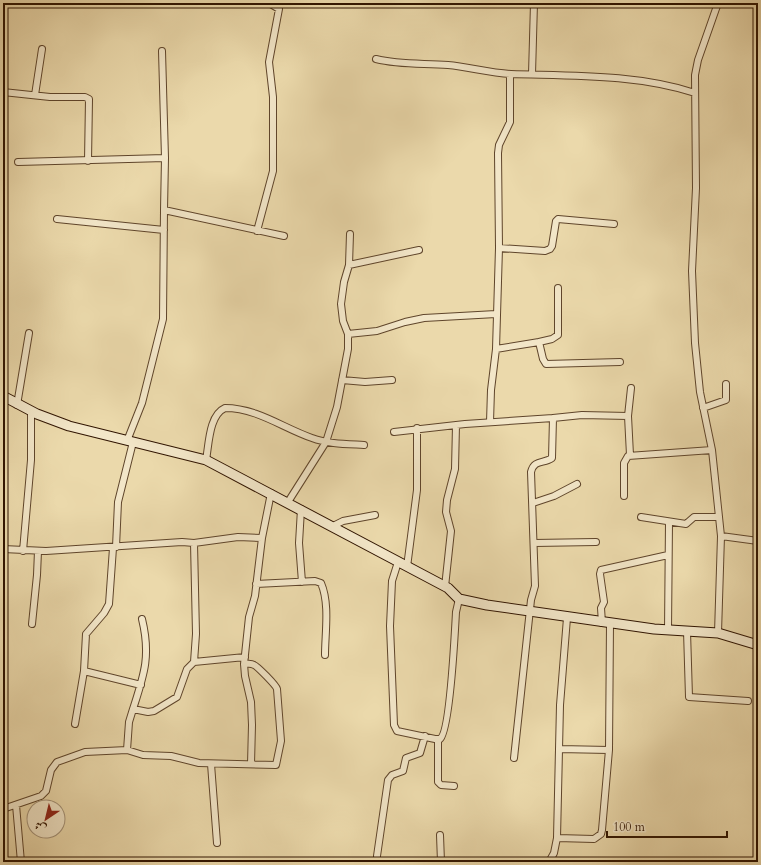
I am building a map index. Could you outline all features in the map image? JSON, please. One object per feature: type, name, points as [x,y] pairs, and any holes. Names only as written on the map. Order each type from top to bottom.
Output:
[{"type":"street","points":[[256,231],[273,171],[273,97],[269,62],[279,9],[269,3]]},
{"type":"street","points":[[532,74],[534,3]]},
{"type":"street","points":[[718,3],[698,60],[695,75],[696,188],[692,270],[696,364],[712,450],[721,536],[718,633]]},
{"type":"street","points":[[35,95],[42,49]]},
{"type":"street","points":[[75,724],[84,671],[86,634],[90,626],[104,613],[109,604],[118,502],[130,442],[146,388],[163,320],[165,158],[162,51]]},
{"type":"street","points":[[376,59],[393,63],[449,65],[510,74],[600,77],[680,88],[695,93]]},
{"type":"street","points":[[490,422],[491,390],[496,349],[499,248],[498,153],[499,145],[510,122],[510,74]]},
{"type":"street","points":[[3,92],[89,99],[88,161]]},
{"type":"street","points":[[18,162],[165,158]]},
{"type":"street","points":[[164,210],[284,236]]},
{"type":"street","points":[[57,219],[164,230]]},
{"type":"street","points":[[499,248],[550,250],[556,221],[558,219],[614,224]]},
{"type":"street","points":[[288,502],[326,442],[337,407],[348,349],[348,334],[343,321],[341,304],[344,282],[349,264],[350,234]]},
{"type":"street","points":[[349,264],[419,250]]},
{"type":"street","points":[[496,349],[540,342],[552,339],[558,335],[558,288]]},
{"type":"street","points":[[348,334],[377,331],[405,322],[424,318],[496,314]]},
{"type":"street","points":[[17,405],[29,333]]},
{"type":"street","points":[[540,342],[543,359],[546,364],[620,362]]},
{"type":"street","points":[[342,380],[365,382],[392,380]]},
{"type":"street","points":[[703,408],[726,400],[726,384]]},
{"type":"street","points":[[630,455],[628,416],[631,388]]},
{"type":"street","points":[[3,396],[17,405],[69,426],[206,460],[334,526],[445,587],[459,599],[606,624],[718,633],[758,645]]},
{"type":"street","points":[[206,460],[213,422],[218,412],[225,408],[253,413],[311,438],[326,442],[364,445]]},
{"type":"street","points":[[23,551],[31,460],[31,411]]},
{"type":"street","points":[[394,432],[417,428],[582,415],[628,416]]},
{"type":"street","points":[[514,758],[530,612],[535,586],[532,467],[536,463],[552,458],[553,418]]},
{"type":"street","points":[[445,587],[451,531],[446,512],[447,500],[455,469],[456,425]]},
{"type":"street","points":[[407,567],[417,490],[417,428]]},
{"type":"street","points":[[624,496],[624,463],[626,457],[630,455],[712,450]]},
{"type":"street","points":[[533,503],[577,484]]},
{"type":"street","points":[[251,764],[251,710],[244,664],[249,618],[271,493]]},
{"type":"street","points":[[301,509],[299,543],[302,582]]},
{"type":"street","points":[[334,526],[338,522],[375,515]]},
{"type":"street","points":[[641,517],[686,524],[694,517],[719,517]]},
{"type":"street","points":[[668,630],[669,522]]},
{"type":"street","points":[[721,536],[758,541]]},
{"type":"street","points":[[3,549],[38,551],[182,542],[194,543],[238,537],[262,538]]},
{"type":"street","points":[[534,543],[596,542]]},
{"type":"street","points":[[194,543],[196,634],[194,662]]},
{"type":"street","points":[[32,624],[38,575],[38,551]]},
{"type":"street","points":[[557,838],[594,839],[600,834],[609,750],[606,624],[601,608],[604,602],[600,574],[601,570],[668,555]]},
{"type":"street","points":[[398,562],[392,581],[390,626],[394,726],[397,731],[438,739],[444,735],[456,612],[459,599]]},
{"type":"street","points":[[256,584],[318,581],[324,589],[325,655]]},
{"type":"street","points":[[549,862],[554,854],[557,838],[561,690],[567,618]]},
{"type":"street","points":[[127,750],[129,722],[141,685],[147,657],[142,619]]},
{"type":"street","points":[[688,631],[689,697],[748,701]]},
{"type":"street","points":[[133,709],[148,712],[154,711],[176,697],[187,669],[194,662],[245,657]]},
{"type":"street","points":[[3,809],[41,796],[45,793],[51,770],[59,760],[85,752],[127,750],[143,755],[171,756],[211,764],[276,765],[281,734],[276,685],[257,667],[252,664],[244,664]]},
{"type":"street","points":[[84,671],[141,685]]},
{"type":"street","points":[[377,856],[388,780],[392,775],[403,771],[406,758],[422,750],[425,736]]},
{"type":"street","points":[[438,739],[438,782],[441,785],[454,786]]},
{"type":"street","points":[[559,749],[609,750]]},
{"type":"street","points":[[211,764],[217,843]]},
{"type":"street","points":[[16,805],[21,862]]},
{"type":"street","points":[[440,835],[441,862]]}]
